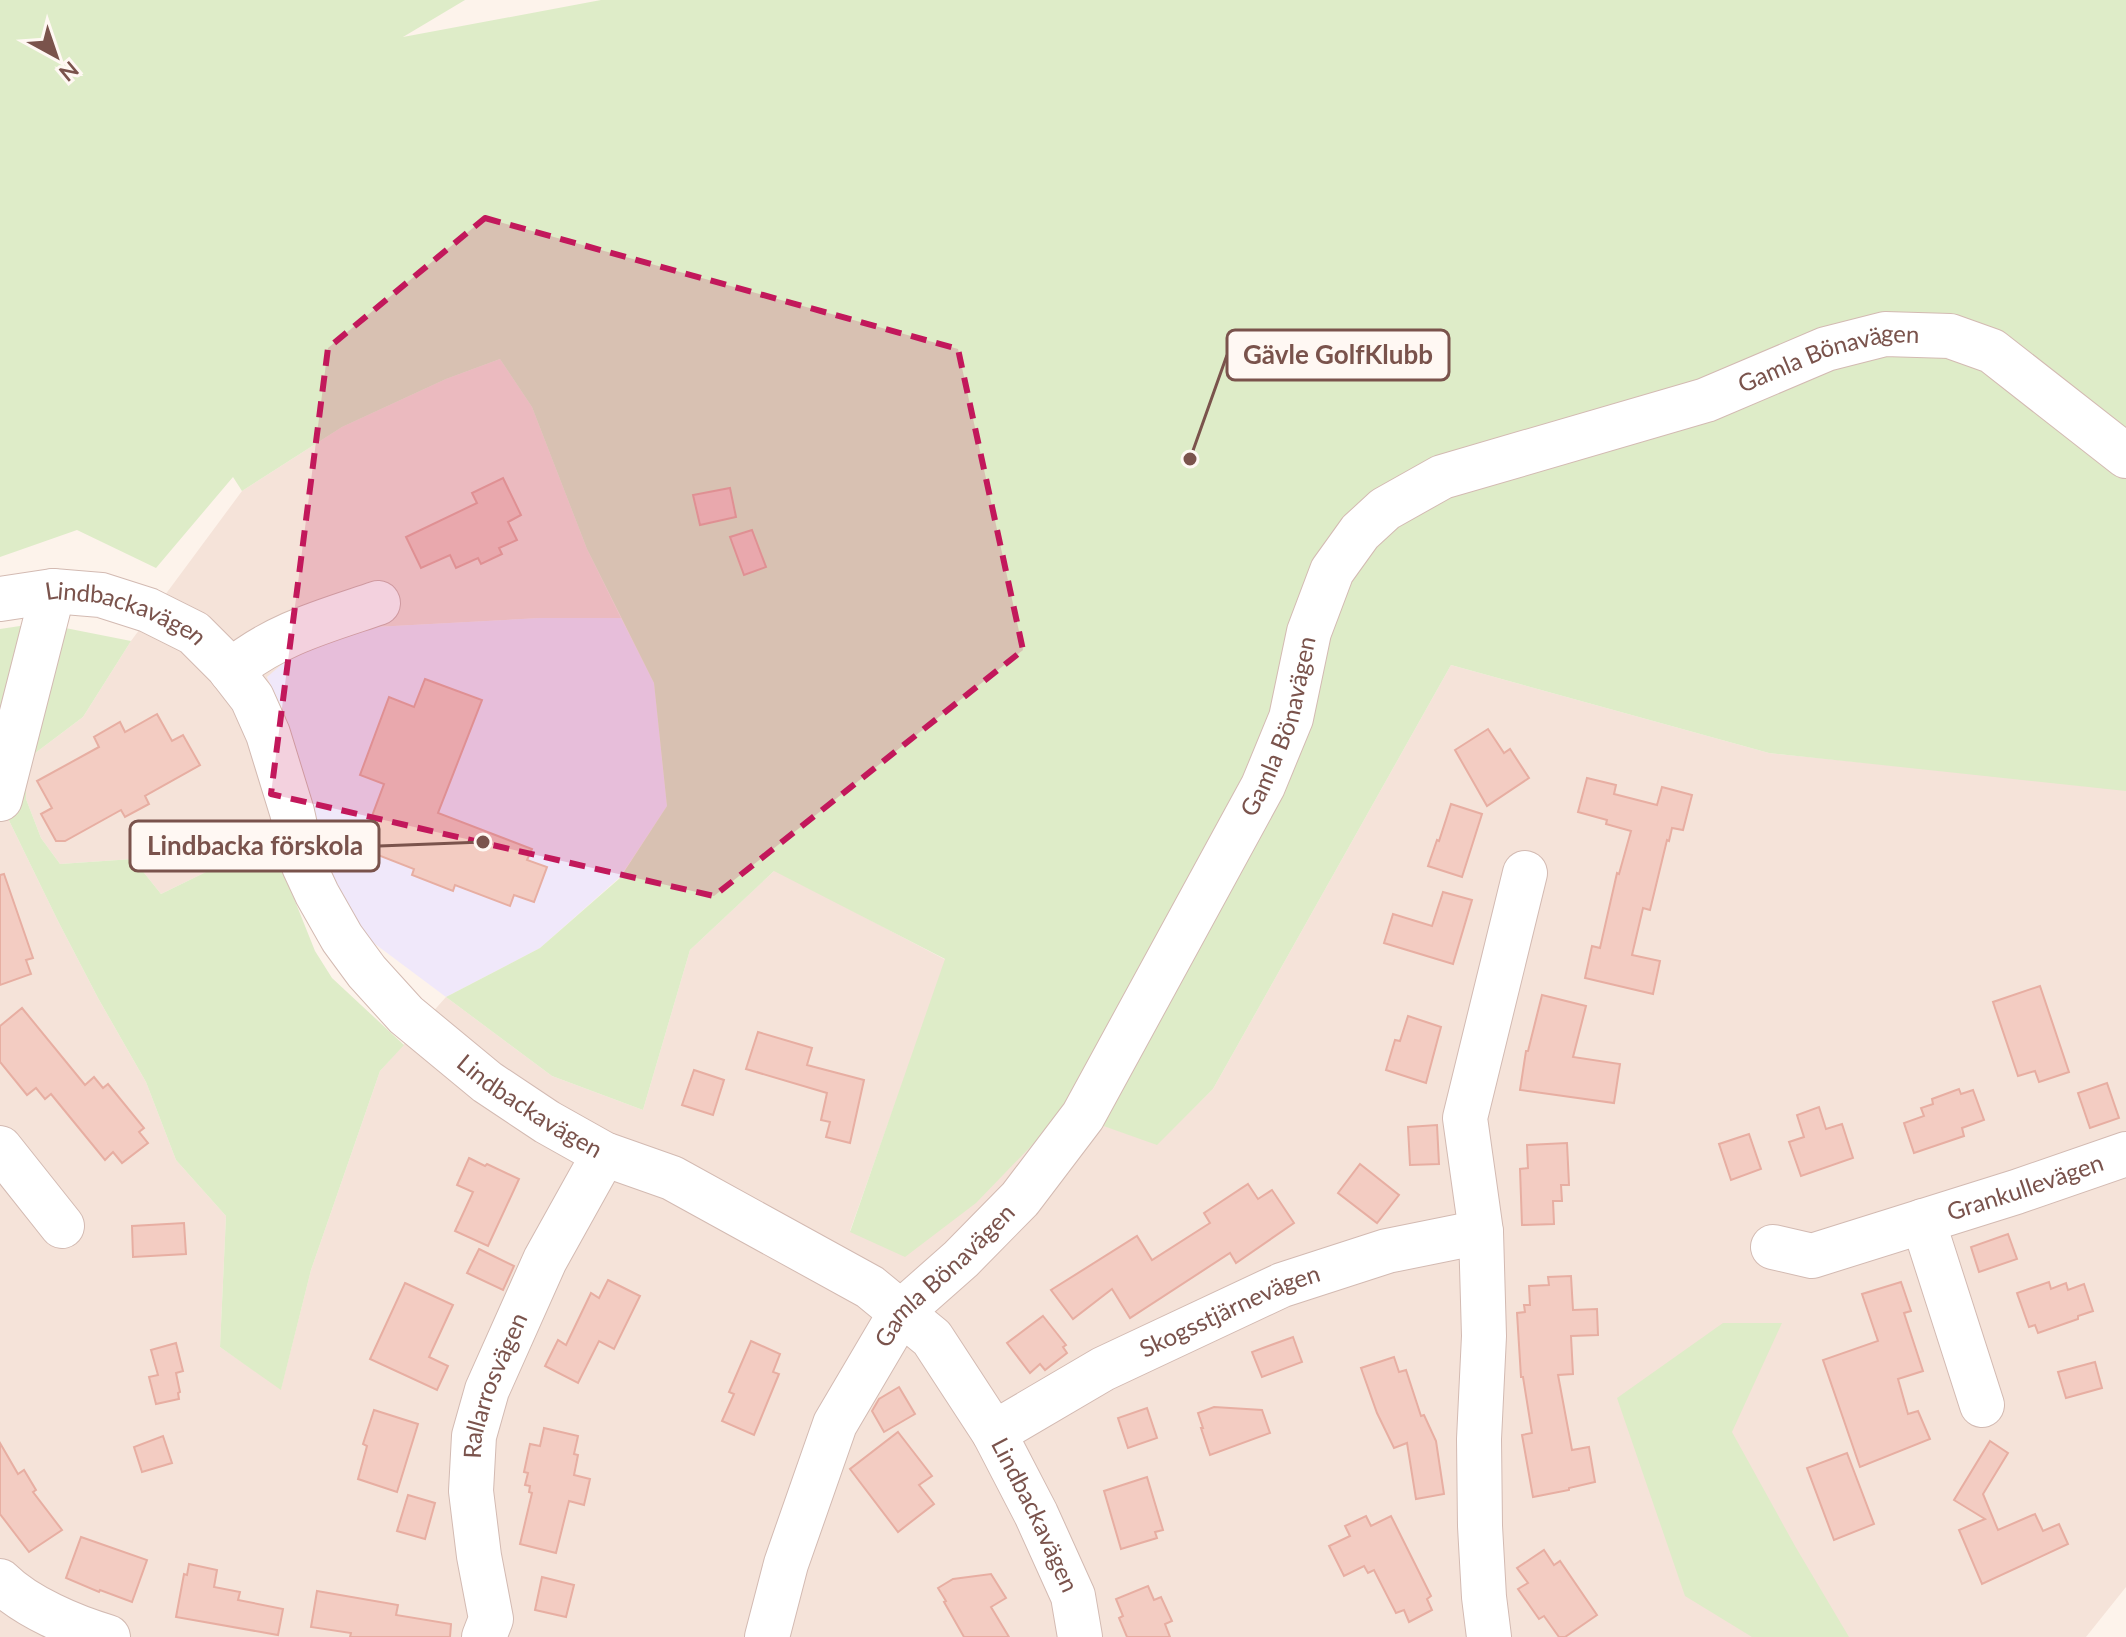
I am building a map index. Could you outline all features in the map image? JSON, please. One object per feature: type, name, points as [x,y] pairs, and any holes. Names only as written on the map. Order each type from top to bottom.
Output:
[{"type":"street","name":"Gamla Bönavägen","points":[[767,1637],[786,1564],[835,1424],[901,1312],[961,1259],[1020,1199],[1083,1116],[1263,786],[1291,718],[1309,632],[1332,571],[1360,532],[1385,509],[1442,477],[1706,400],[1826,349],[1885,334],[1950,336],[1992,351],[2126,456]]},
{"type":"street","name":"Lindbackavägen","points":[[0,599],[53,591],[101,595],[148,610],[194,633],[252,698],[268,734],[292,812],[304,866],[317,894],[342,938],[367,972],[406,1015],[487,1082],[547,1122],[604,1154],[672,1178],[870,1287],[932,1338],[994,1433],[1036,1514],[1073,1596],[1080,1637]]},
{"type":"street","points":[[0,799],[53,591]]},
{"type":"street","points":[[231,671],[259,649],[290,633],[378,603]]},
{"type":"street","points":[[1489,1637],[1480,1526],[1479,1439],[1484,1336],[1481,1232],[1465,1118],[1525,873]]},
{"type":"street","points":[[0,1148],[62,1226]]},
{"type":"street","name":"Rallarrosvägen","points":[[484,1637],[491,1619],[471,1491],[474,1436],[487,1390],[545,1260],[604,1154]]},
{"type":"street","name":"Grankullevägen","points":[[1773,1247],[1812,1256],[2126,1154]]},
{"type":"street","name":"Grankullevägen","points":[[1923,1221],[1982,1405]]},
{"type":"street","name":"Skogsstjärnevägen","points":[[994,1433],[1103,1369],[1282,1285],[1387,1251],[1481,1232]]},
{"type":"street","points":[[0,1581],[33,1605],[84,1630],[108,1637]]},
{"type":"highlighted area","points":[[485,218],[958,349],[1023,650],[714,896],[271,794],[328,348]]},
{"type":"shaded area","points":[[500,359],[532,407],[587,549],[621,618],[540,618],[375,627],[267,677],[285,713],[312,805],[208,871],[161,894],[133,859],[60,864],[41,838],[26,799],[26,760],[83,717],[131,641],[242,491],[342,427],[446,379]]},
{"type":"shaded area","points":[[540,618],[621,618],[654,683],[667,806],[620,877],[540,948],[446,997],[363,935],[334,878],[285,714],[267,677],[288,659],[340,636],[375,627]]},
{"type":"shaded area","points":[[1451,665],[1769,753],[2126,789],[2126,1587],[2086,1637],[0,1637],[0,802],[98,998],[146,1082],[176,1160],[226,1216],[220,1347],[281,1389],[311,1270],[380,1071],[446,997],[552,1076],[643,1110],[690,950],[775,870],[946,960],[850,1231],[1064,1112],[1157,1144],[1213,1089]]},
{"type":"green space","points":[[0,0],[465,0],[403,37],[601,0],[2126,0],[2126,791],[1769,753],[1451,665],[1213,1089],[1157,1145],[1064,1112],[976,1203],[905,1257],[850,1232],[945,959],[774,871],[690,950],[643,1110],[552,1076],[446,997],[540,948],[620,878],[667,806],[654,683],[587,549],[532,407],[500,359],[446,379],[342,427],[242,491],[233,477],[156,568],[77,530],[0,557]]},
{"type":"green space","points":[[40,623],[131,641],[83,717],[26,760],[26,799],[41,838],[60,864],[133,859],[161,894],[208,871],[267,831],[315,951],[332,978],[404,1045],[380,1071],[311,1270],[281,1390],[220,1347],[226,1216],[176,1160],[146,1082],[98,998],[0,802],[0,629]]},
{"type":"green space","points":[[1723,1323],[1782,1323],[1732,1432],[1849,1637],[1752,1637],[1685,1596],[1617,1398]]},
{"type":"building","points":[[503,478],[521,515],[508,522],[517,540],[499,548],[502,554],[481,564],[478,558],[456,568],[450,555],[421,568],[406,537],[477,503],[472,493]]},
{"type":"building","points":[[730,488],[736,517],[700,525],[693,495]]},
{"type":"building","points":[[752,530],[766,567],[744,575],[730,537]]},
{"type":"building","points":[[425,679],[482,700],[438,813],[532,849],[527,860],[547,867],[534,902],[514,895],[510,906],[455,885],[453,891],[412,875],[414,869],[360,848],[384,784],[360,775],[389,697],[414,707]]},
{"type":"building","points":[[157,714],[172,741],[183,735],[200,765],[145,796],[149,804],[125,817],[121,810],[65,841],[56,841],[41,814],[52,808],[37,781],[99,747],[94,737],[120,722],[125,732]]},
{"type":"building","points":[[1488,729],[1504,753],[1510,749],[1529,778],[1487,806],[1455,750]]},
{"type":"building","points":[[1587,778],[1616,785],[1614,794],[1657,805],[1662,787],[1692,795],[1683,830],[1672,828],[1667,840],[1650,910],[1643,908],[1632,955],[1660,961],[1653,994],[1585,978],[1592,946],[1600,948],[1617,873],[1631,831],[1578,812]]},
{"type":"building","points":[[1451,804],[1482,814],[1462,877],[1428,866]]},
{"type":"building","points":[[4,874],[33,958],[26,960],[31,974],[0,985],[0,875]]},
{"type":"building","points":[[1443,892],[1472,900],[1453,964],[1384,943],[1393,914],[1432,926]]},
{"type":"building","points":[[2040,986],[2069,1072],[2039,1082],[2035,1071],[2018,1076],[1993,1002]]},
{"type":"building","points":[[1542,995],[1586,1006],[1573,1057],[1620,1064],[1614,1103],[1520,1090],[1526,1051]]},
{"type":"building","points":[[22,1008],[85,1085],[94,1077],[103,1088],[108,1084],[144,1128],[139,1132],[148,1143],[122,1163],[113,1152],[105,1160],[51,1094],[45,1099],[36,1088],[27,1095],[0,1062],[0,1026]]},
{"type":"building","points":[[1408,1016],[1441,1027],[1426,1083],[1386,1070],[1395,1040],[1400,1041]]},
{"type":"building","points":[[758,1032],[812,1048],[807,1065],[864,1080],[850,1143],[826,1137],[830,1122],[821,1120],[827,1093],[746,1069]]},
{"type":"building","points":[[694,1070],[724,1080],[713,1115],[682,1105]]},
{"type":"building","points":[[2107,1083],[2119,1118],[2090,1128],[2078,1093]]},
{"type":"building","points":[[1959,1089],[1961,1094],[1973,1090],[1984,1120],[1962,1128],[1964,1136],[1914,1153],[1904,1123],[1924,1116],[1921,1108],[1933,1104],[1932,1099]]},
{"type":"building","points":[[1819,1107],[1826,1129],[1842,1124],[1853,1158],[1801,1176],[1789,1142],[1804,1137],[1797,1115]]},
{"type":"building","points":[[1437,1125],[1439,1164],[1410,1165],[1408,1127]]},
{"type":"building","points":[[1749,1134],[1761,1169],[1731,1180],[1719,1144]]},
{"type":"building","points":[[1567,1143],[1569,1185],[1561,1185],[1562,1201],[1553,1201],[1554,1224],[1522,1225],[1520,1169],[1528,1168],[1527,1145]]},
{"type":"building","points":[[469,1158],[519,1179],[488,1246],[455,1231],[473,1192],[457,1185]]},
{"type":"building","points":[[1360,1164],[1399,1195],[1377,1223],[1338,1193]]},
{"type":"building","points":[[1248,1184],[1258,1199],[1272,1190],[1294,1223],[1236,1263],[1230,1253],[1130,1318],[1112,1289],[1073,1319],[1051,1290],[1137,1236],[1152,1260],[1210,1223],[1204,1213]]},
{"type":"building","points":[[184,1223],[186,1254],[133,1257],[132,1226]]},
{"type":"building","points":[[2008,1234],[2017,1259],[1979,1272],[1971,1247]]},
{"type":"building","points":[[479,1249],[514,1266],[503,1290],[467,1273]]},
{"type":"building","points":[[1571,1276],[1573,1310],[1597,1309],[1598,1335],[1571,1336],[1573,1374],[1558,1375],[1572,1450],[1589,1447],[1595,1482],[1533,1497],[1522,1435],[1532,1433],[1521,1377],[1517,1313],[1525,1312],[1524,1305],[1530,1305],[1529,1286],[1549,1285],[1548,1277]]},
{"type":"building","points":[[608,1280],[640,1296],[614,1349],[599,1341],[578,1383],[545,1366],[558,1340],[566,1345],[591,1293],[599,1298]]},
{"type":"building","points":[[1901,1282],[1911,1311],[1904,1313],[1923,1371],[1898,1379],[1908,1414],[1918,1411],[1930,1439],[1860,1467],[1823,1360],[1878,1341],[1862,1294]]},
{"type":"building","points":[[2049,1282],[2051,1289],[2066,1283],[2068,1290],[2084,1284],[2093,1311],[2038,1333],[2035,1325],[2029,1327],[2017,1293]]},
{"type":"building","points":[[405,1283],[453,1305],[429,1357],[448,1366],[437,1390],[370,1359]]},
{"type":"building","points":[[1043,1316],[1066,1345],[1063,1347],[1067,1353],[1045,1370],[1040,1364],[1030,1373],[1007,1343]]},
{"type":"building","points":[[1293,1337],[1302,1362],[1262,1377],[1252,1352]]},
{"type":"building","points":[[751,1341],[780,1354],[773,1372],[779,1374],[754,1435],[722,1421],[734,1394],[729,1392]]},
{"type":"building","points":[[176,1343],[183,1371],[176,1373],[179,1399],[156,1404],[149,1377],[158,1375],[151,1350]]},
{"type":"building","points":[[1394,1357],[1399,1372],[1406,1370],[1421,1416],[1424,1415],[1436,1441],[1444,1494],[1416,1499],[1407,1443],[1394,1448],[1377,1413],[1361,1368]]},
{"type":"building","points":[[2095,1362],[2102,1388],[2066,1398],[2058,1372]]},
{"type":"building","points":[[899,1387],[915,1414],[884,1432],[872,1411],[879,1399]]},
{"type":"building","points":[[1214,1407],[1262,1410],[1270,1433],[1210,1455],[1198,1413]]},
{"type":"building","points":[[1147,1408],[1157,1438],[1128,1448],[1118,1418]]},
{"type":"building","points":[[374,1410],[418,1424],[397,1492],[358,1479],[367,1446],[363,1444]]},
{"type":"building","points":[[544,1428],[578,1436],[574,1475],[590,1479],[584,1505],[569,1501],[556,1553],[520,1544],[532,1493],[529,1492],[530,1486],[525,1485],[528,1473],[524,1472],[530,1444],[540,1446]]},
{"type":"building","points":[[898,1432],[932,1476],[919,1485],[934,1504],[898,1532],[850,1469]]},
{"type":"building","points":[[163,1436],[172,1463],[142,1472],[134,1447]]},
{"type":"building","points":[[1990,1441],[2008,1453],[1983,1494],[1998,1530],[2035,1514],[2043,1531],[2059,1524],[2068,1544],[1982,1584],[1959,1530],[1985,1519],[1954,1500]]},
{"type":"building","points":[[0,1443],[18,1474],[24,1470],[36,1490],[33,1492],[62,1530],[29,1552],[0,1514]]},
{"type":"building","points":[[1847,1453],[1874,1524],[1834,1540],[1807,1468]]},
{"type":"building","points":[[1147,1477],[1163,1530],[1155,1532],[1157,1538],[1121,1549],[1104,1491]]},
{"type":"building","points":[[408,1495],[435,1503],[425,1539],[397,1531]]},
{"type":"building","points":[[1366,1516],[1371,1526],[1391,1516],[1431,1596],[1427,1599],[1432,1610],[1409,1622],[1404,1610],[1396,1613],[1374,1570],[1368,1573],[1364,1566],[1344,1576],[1329,1546],[1350,1536],[1345,1526]]},
{"type":"building","points":[[81,1537],[147,1560],[132,1602],[66,1578]]},
{"type":"building","points":[[1544,1550],[1554,1565],[1560,1561],[1597,1615],[1565,1637],[1559,1637],[1544,1616],[1539,1619],[1518,1589],[1528,1583],[1517,1568]]},
{"type":"building","points":[[189,1564],[217,1570],[214,1587],[240,1592],[238,1600],[283,1609],[278,1635],[176,1617],[184,1574],[187,1575]]},
{"type":"building","points":[[991,1574],[1006,1598],[991,1607],[1009,1637],[964,1637],[938,1588],[953,1579]]},
{"type":"building","points":[[542,1577],[574,1585],[566,1617],[535,1610]]},
{"type":"building","points":[[1148,1586],[1154,1600],[1161,1597],[1172,1621],[1165,1624],[1170,1637],[1127,1637],[1119,1618],[1123,1616],[1116,1599]]},
{"type":"building","points":[[317,1591],[398,1605],[396,1615],[451,1624],[450,1637],[350,1637],[351,1633],[311,1627]]},
{"type":"place","name":"Gävle GolfKlubb","points":[[1190,459]]},
{"type":"place","name":"Lindbacka förskola","points":[[483,842]]}]
